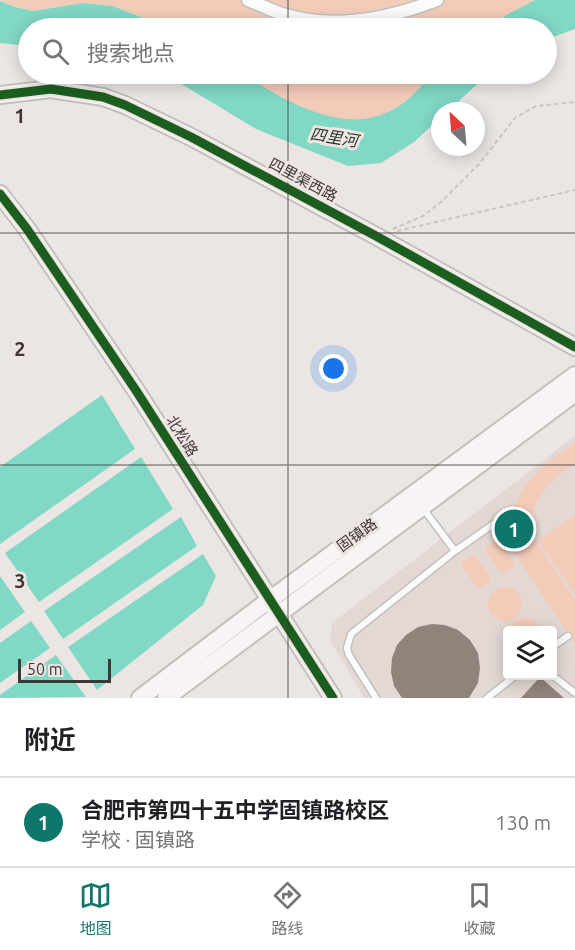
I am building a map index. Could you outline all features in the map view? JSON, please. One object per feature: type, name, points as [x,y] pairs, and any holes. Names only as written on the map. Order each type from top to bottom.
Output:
[{"type":"street","points":[[248,0],[284,14],[305,18]]},
{"type":"street","points":[[374,18],[436,0]]},
{"type":"street","name":"四里渠西路","points":[[0,95],[51,88],[94,95],[125,105],[191,137],[376,236],[575,347]]},
{"type":"street","name":"北松路","points":[[0,194],[27,229],[137,392],[333,698]]},
{"type":"street","name":"固镇路","points":[[166,698],[274,606],[575,375]]},
{"type":"street","name":"固镇路","points":[[140,698],[422,507],[575,393]]},
{"type":"lane","points":[[422,507],[455,551]]},
{"type":"lane","points":[[376,698],[349,655],[347,648],[351,634],[455,551],[495,523]]},
{"type":"lane","points":[[557,644],[568,636]]},
{"type":"lane","points":[[557,679],[575,693]]},
{"type":"lane","points":[[487,698],[509,680]]},
{"type":"path","points":[[376,236],[423,216],[441,202],[479,164],[514,118],[536,106],[575,102]]},
{"type":"path","points":[[376,236],[575,190]]},
{"type":"shaded area","points":[[0,0],[535,0],[502,18],[143,18],[113,6],[83,3],[33,11],[15,7]]},
{"type":"shaded area","points":[[256,84],[422,84],[409,98],[386,113],[363,119],[339,118],[314,112]]},
{"type":"shaded area","points":[[575,436],[575,698],[364,698],[330,640],[332,623]]},
{"type":"shaded area","points":[[575,444],[575,464],[561,473],[546,488],[535,505],[531,523],[533,537],[575,600],[575,644],[512,549],[518,545],[513,529],[513,514],[526,485],[549,461]]},
{"type":"shaded area","points":[[575,515],[575,595],[538,540]]},
{"type":"shaded area","points":[[498,539],[516,565],[502,575],[484,548]]},
{"type":"shaded area","points":[[474,554],[492,580],[478,590],[460,563]]},
{"type":"shaded area","points":[[505,587],[517,592],[522,604],[517,616],[505,621],[493,616],[488,604],[493,592]]},
{"type":"shaded area","points":[[526,617],[536,621],[539,626],[512,626],[515,621]]},
{"type":"water","points":[[535,0],[575,0],[575,29],[557,35],[557,18],[502,18]]},
{"type":"water","points":[[0,1],[33,11],[83,3],[113,6],[143,18],[18,18],[18,45],[0,43]]},
{"type":"water","name":"四里河","points":[[182,84],[258,84],[279,96],[322,114],[361,119],[379,116],[397,107],[422,84],[477,84],[458,102],[431,102],[431,126],[414,142],[381,163],[348,166],[256,129]]},
{"type":"water","points":[[102,395],[135,449],[0,544],[0,467]]},
{"type":"water","points":[[141,457],[173,509],[39,602],[5,553]]},
{"type":"water","points":[[181,517],[197,546],[63,639],[44,611]]},
{"type":"water","points":[[203,554],[216,576],[203,605],[97,690],[68,647]]},
{"type":"water","points":[[0,576],[25,612],[0,630]]},
{"type":"water","points":[[31,621],[50,648],[0,683],[0,643]]},
{"type":"water","points":[[56,655],[86,697],[0,698],[0,695]]},
{"type":"building","points":[[432,624],[445,625],[458,630],[470,640],[478,653],[480,668],[478,683],[469,698],[402,698],[394,686],[391,672],[392,658],[397,645],[418,627]]},
{"type":"building","points":[[537,680],[543,680],[564,698],[521,698]]},
{"type":"cycle path","points":[[0,95],[51,89],[103,97],[125,105],[191,137],[376,236],[575,347]]},
{"type":"cycle path","points":[[0,194],[27,229],[137,392],[333,698]]},
{"type":"place","name":"合肥市第四十五中学固镇路校区","points":[[514,529]]}]
